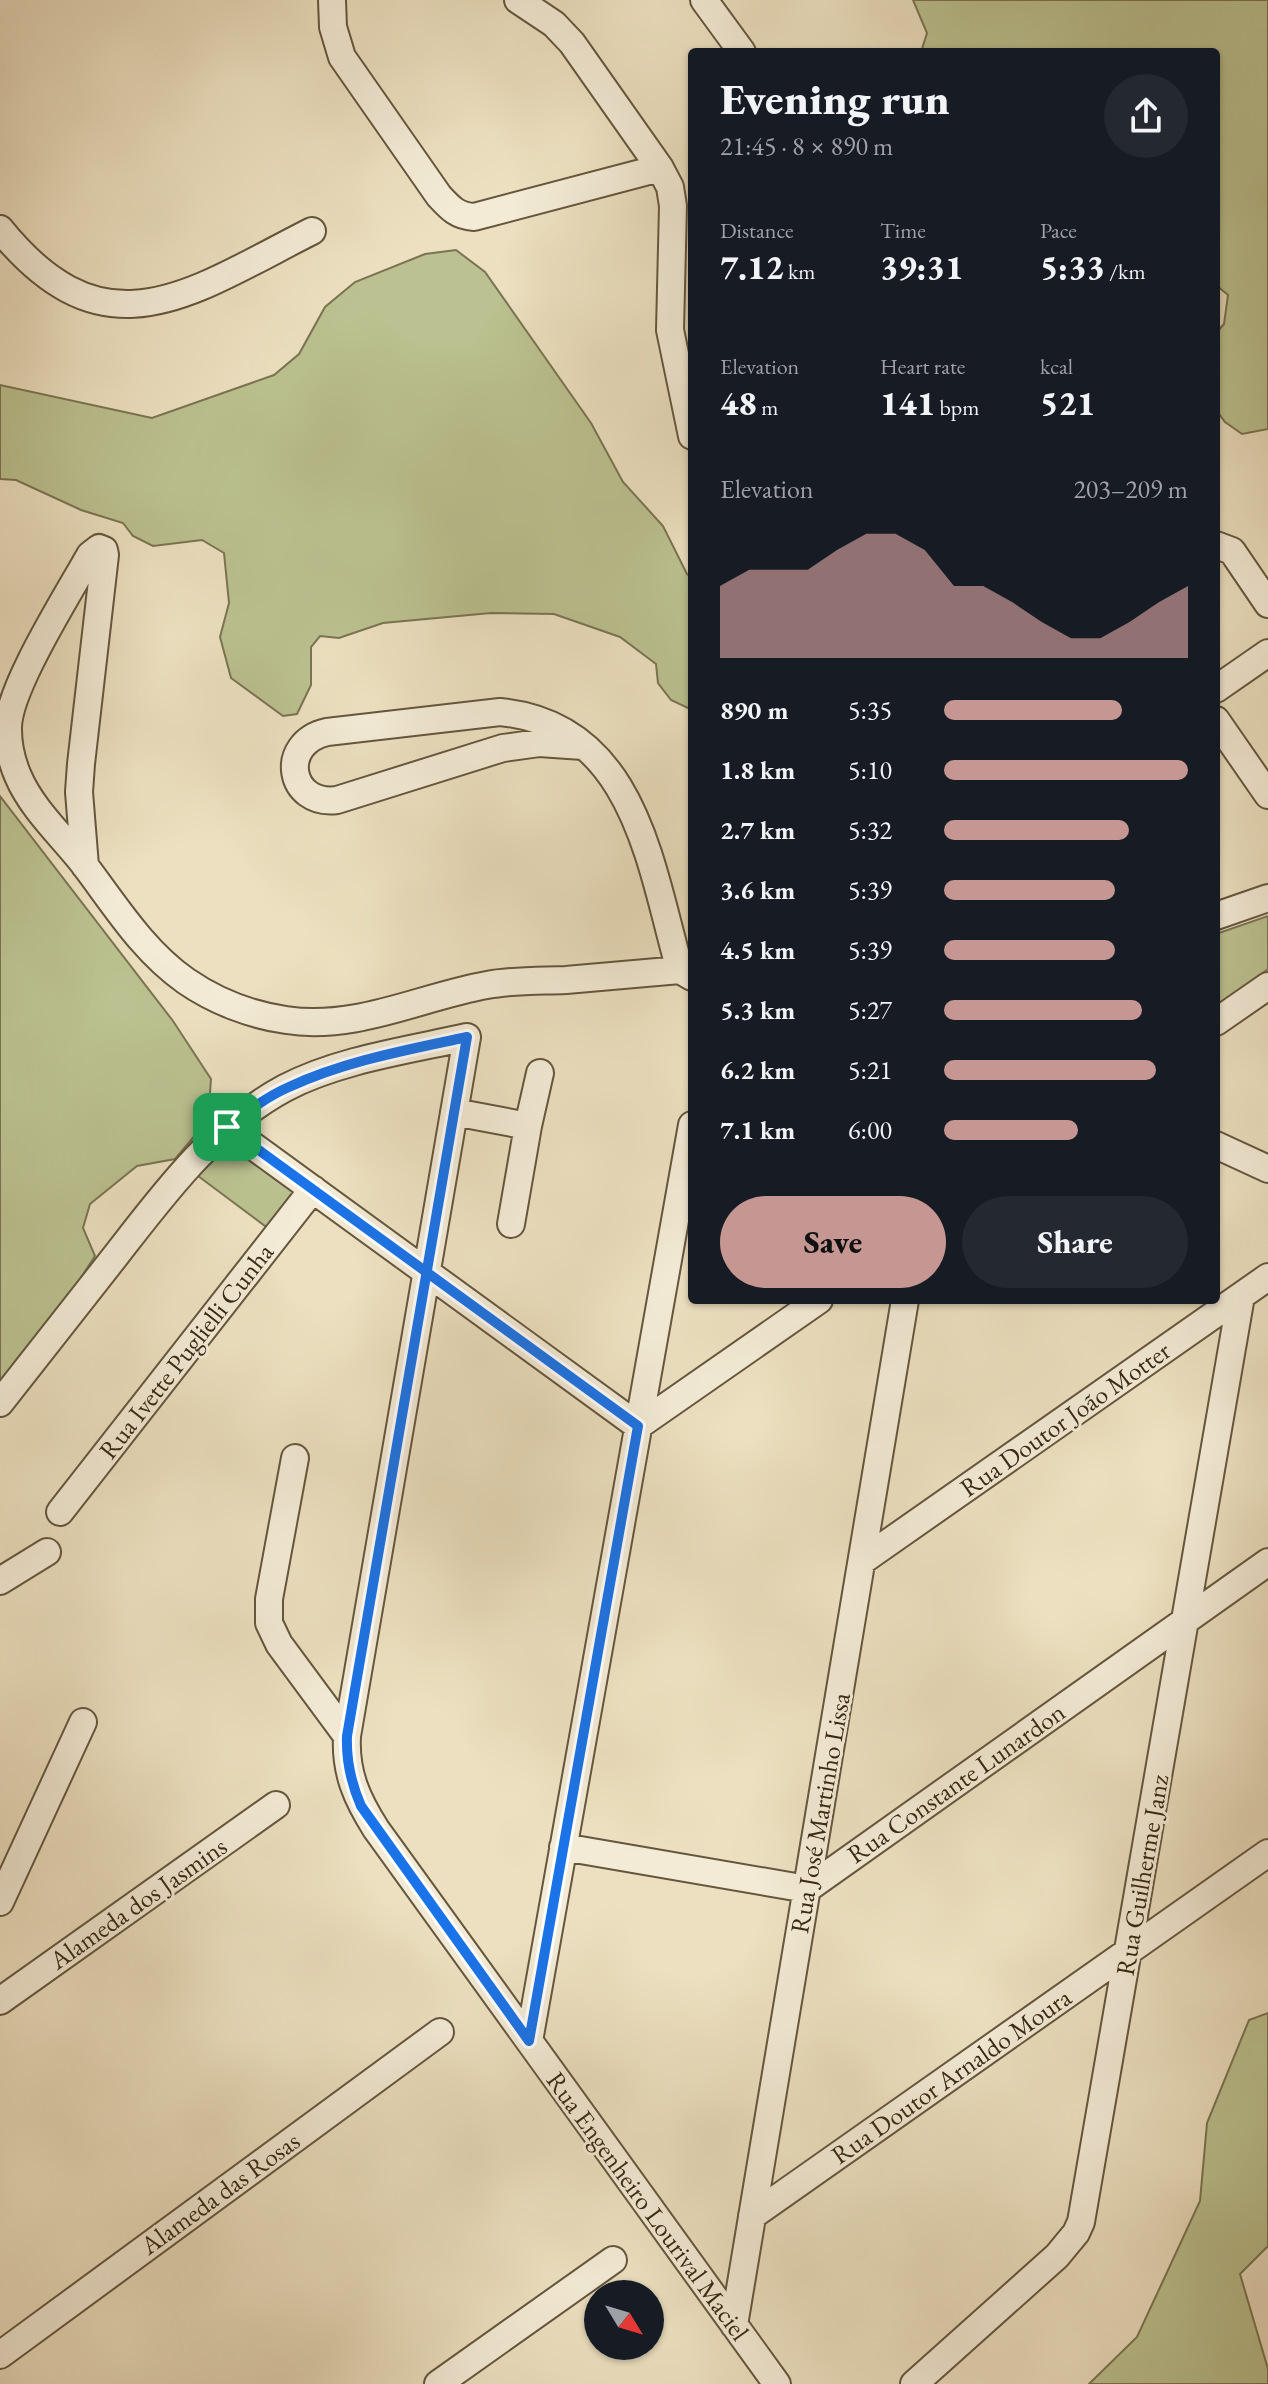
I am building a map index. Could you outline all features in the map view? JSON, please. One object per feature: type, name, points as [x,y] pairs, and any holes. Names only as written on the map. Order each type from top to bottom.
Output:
[{"type":"street","points":[[332,0],[333,27],[342,57],[439,196],[461,216],[474,217],[660,168]]},
{"type":"street","points":[[518,0],[554,24],[572,43],[660,168],[670,187],[673,206],[670,330],[688,417]]},
{"type":"street","points":[[704,0],[739,48]]},
{"type":"street","points":[[0,229],[32,266],[53,282],[79,295],[126,304],[149,304],[180,296],[312,231]]},
{"type":"street","points":[[1220,546],[1232,551],[1268,604]]},
{"type":"street","points":[[85,866],[79,792],[105,555],[104,550],[99,548],[90,555],[41,642],[15,698],[8,729],[11,756],[28,795],[136,935],[186,981],[234,1006],[288,1021],[346,1020],[373,1016],[498,983],[686,974],[633,811],[609,771],[583,746],[545,721],[523,714],[477,713],[314,735],[295,755],[294,772],[300,786],[310,796],[324,801],[337,800],[503,748],[539,743],[583,746]]},
{"type":"street","points":[[1220,686],[1268,653]]},
{"type":"street","points":[[1220,726],[1268,795]]},
{"type":"street","points":[[1220,915],[1268,898]]},
{"type":"street","points":[[1220,1019],[1268,986]]},
{"type":"street","name":"Rua Engenheiro Lourival Maciel","points":[[227,1127],[287,1087],[321,1074],[369,1059],[467,1037],[347,1736],[348,1768],[361,1806],[777,2384]]},
{"type":"street","points":[[511,1224],[540,1073]]},
{"type":"street","points":[[454,1112],[528,1126]]},
{"type":"street","points":[[0,1403],[183,1170],[227,1127],[638,1426]]},
{"type":"street","points":[[529,2041],[688,1147]]},
{"type":"street","points":[[1220,1147],[1268,1169]]},
{"type":"street","name":"Rua Ivette Puglielli Cunha","points":[[60,1512],[313,1189]]},
{"type":"street","name":"Rua Doutor João Motter","points":[[862,1561],[1268,1277]]},
{"type":"street","name":"Rua Guilherme Janz","points":[[914,2384],[1057,2256],[1076,2233],[1084,2210],[1241,1296]]},
{"type":"street","points":[[638,1426],[813,1304]]},
{"type":"street","name":"Rua José Martinho Lissa","points":[[734,2325],[904,1304]]},
{"type":"street","points":[[295,1458],[269,1599],[269,1623],[279,1644],[347,1736]]},
{"type":"street","points":[[0,1581],[47,1552]]},
{"type":"street","name":"Rua Constante Lunardon","points":[[807,1889],[1268,1562]]},
{"type":"street","points":[[0,1902],[83,1722]]},
{"type":"street","name":"Alameda dos Jasmins","points":[[0,2001],[276,1805]]},
{"type":"street","points":[[563,1847],[807,1889]]},
{"type":"street","name":"Rua Doutor Arnaldo Moura","points":[[752,2216],[1268,1853]]},
{"type":"street","name":"Alameda das Rosas","points":[[0,2355],[440,2032]]},
{"type":"street","points":[[438,2384],[613,2260]]},
{"type":"green space","points":[[913,0],[1268,0],[1268,429],[1242,434],[1220,415],[1220,328],[1224,324],[1228,295],[1220,288],[1220,48],[922,48],[927,33]]},
{"type":"green space","points":[[456,250],[485,272],[591,423],[623,482],[663,526],[688,575],[688,708],[671,700],[658,683],[656,664],[620,637],[554,614],[491,613],[383,623],[339,638],[320,636],[311,647],[311,685],[297,714],[283,716],[231,678],[220,637],[229,603],[224,553],[202,540],[153,546],[133,536],[123,523],[81,510],[16,480],[0,479],[0,385],[152,418],[274,375],[299,354],[325,307],[355,282],[425,254]]},
{"type":"green space","points":[[0,796],[173,1021],[211,1079],[208,1120],[175,1159],[137,1166],[90,1204],[83,1228],[95,1256],[58,1313],[0,1383]]},
{"type":"green space","points":[[1268,916],[1268,969],[1220,1003],[1220,933]]},
{"type":"green space","points":[[231,1142],[297,1193],[269,1229],[198,1176]]},
{"type":"green space","points":[[1268,2013],[1268,2246],[1240,2274],[1268,2369],[1268,2384],[1089,2384],[1137,2337],[1200,2201],[1207,2123],[1249,2020]]},
{"type":"route","points":[[227,1127],[287,1087],[321,1074],[369,1059],[467,1037],[426,1272],[347,1736],[346,1751],[352,1785],[361,1806],[529,2041],[638,1426],[426,1272],[227,1127]]}]
